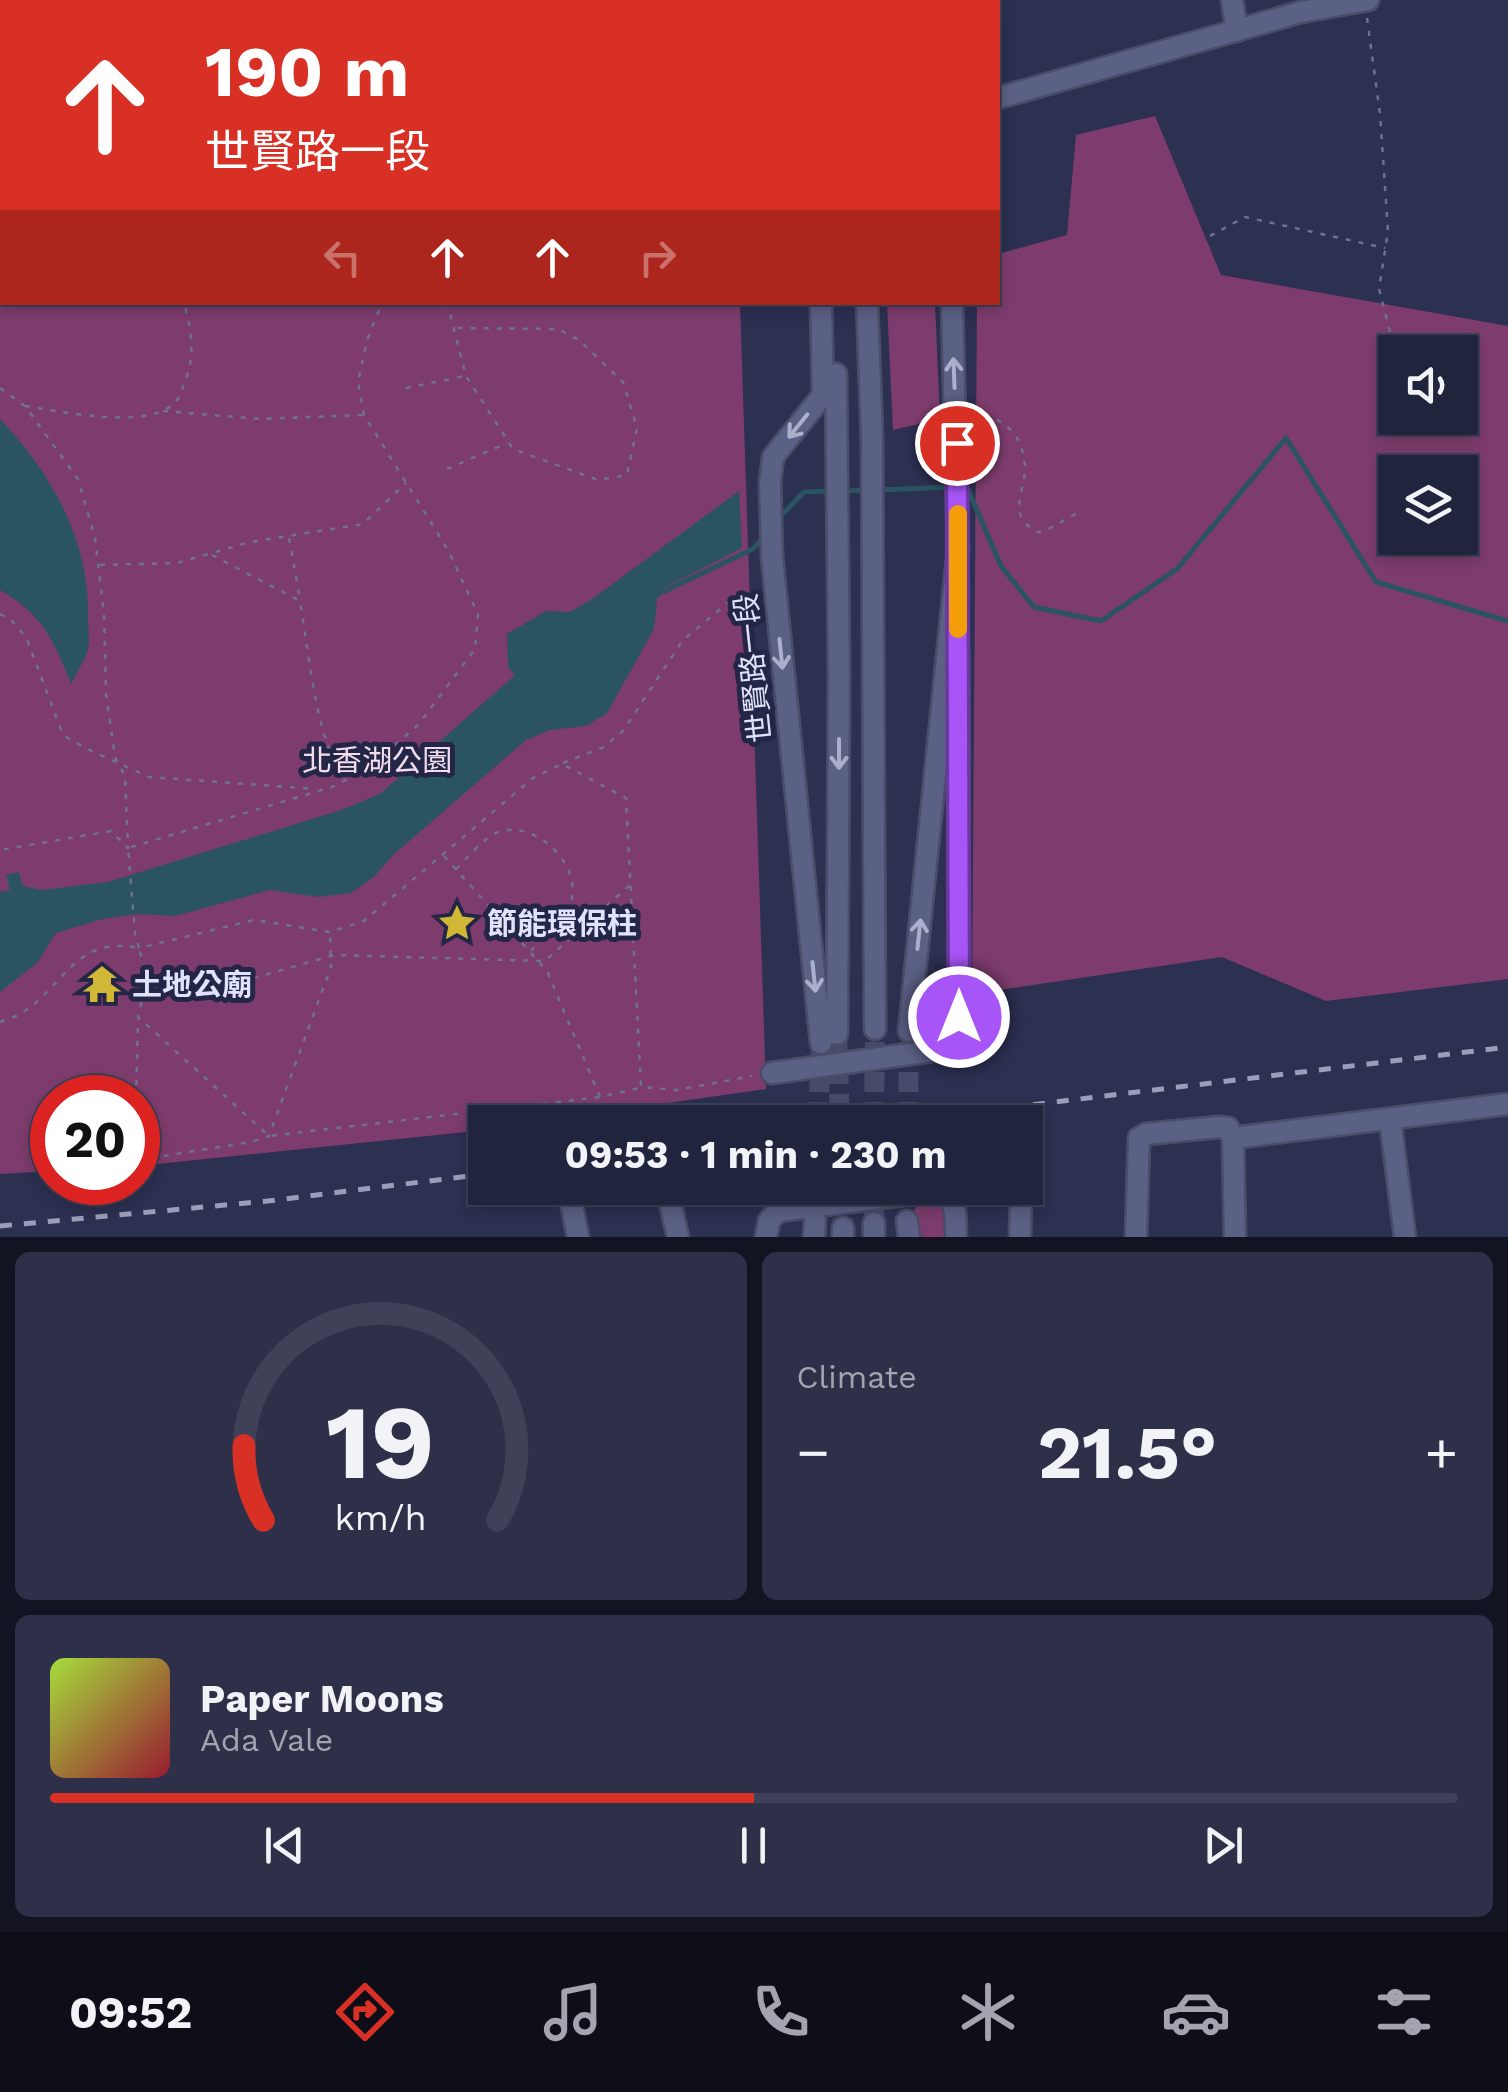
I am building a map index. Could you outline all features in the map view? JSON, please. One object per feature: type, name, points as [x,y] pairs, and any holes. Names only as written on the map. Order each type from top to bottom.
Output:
[{"type":"street","points":[[1232,0],[1237,31]]},
{"type":"street","points":[[1000,97],[1237,31],[1301,6],[1367,1]]},
{"type":"street","name":"世賢路一段","points":[[822,305],[823,395],[773,457],[770,482],[772,557],[829,1038],[838,552],[835,305]]},
{"type":"street","points":[[868,305],[875,1029]]},
{"type":"street","points":[[772,1073],[946,1049],[959,1017],[958,540],[952,305]]},
{"type":"street","points":[[909,1031],[958,540]]},
{"type":"street","points":[[1232,1138],[1508,1104]]},
{"type":"street","points":[[1390,1118],[1405,1237]]},
{"type":"street","points":[[1136,1237],[1140,1138],[1146,1134],[1219,1127],[1228,1128],[1232,1138],[1235,1237]]},
{"type":"street","points":[[766,1237],[769,1222],[778,1210],[926,1192],[943,1193],[950,1198],[955,1208],[956,1237]]},
{"type":"street","points":[[572,1205],[578,1237]]},
{"type":"street","points":[[671,1205],[678,1237]]},
{"type":"street","points":[[1020,1237],[1021,1205]]},
{"type":"path","points":[[1367,1],[1388,231],[1379,288],[1390,332]]},
{"type":"path","points":[[1210,236],[1245,218],[1385,248]]},
{"type":"path","points":[[25,406],[133,418],[161,411],[176,402],[192,364],[184,305]]},
{"type":"path","points":[[128,848],[322,790],[369,768],[419,724],[475,649],[478,614],[448,550],[364,415],[358,382],[367,340],[379,310],[385,305]]},
{"type":"path","points":[[449,305],[454,328],[466,376],[513,449],[598,480],[627,475],[637,428],[623,382],[580,340],[558,329],[454,328]]},
{"type":"path","points":[[406,388],[466,376]]},
{"type":"path","points":[[0,388],[25,406],[78,479],[95,538],[106,694],[116,760],[125,776],[135,934],[147,979],[138,1017],[137,1075]]},
{"type":"path","points":[[956,409],[998,417],[1018,437],[1025,468],[1019,504],[1024,522],[1037,532],[1045,531],[1079,512]]},
{"type":"path","points":[[161,411],[262,419],[364,415]]},
{"type":"path","points":[[447,469],[509,442]]},
{"type":"path","points":[[98,565],[177,563],[250,542],[363,524],[407,482]]},
{"type":"path","points":[[289,536],[326,743],[336,771],[347,779]]},
{"type":"path","points":[[211,554],[300,601]]},
{"type":"path","points":[[0,1022],[22,1013],[79,957],[118,944],[139,948],[254,920],[330,932],[364,921],[533,778],[604,747],[623,731],[683,640],[741,592]]},
{"type":"path","points":[[0,614],[26,637],[62,735],[149,776],[322,790]]},
{"type":"path","points":[[562,764],[626,798],[641,1087]]},
{"type":"path","points":[[0,850],[110,830],[128,848]]},
{"type":"path","points":[[456,869],[496,833],[522,830],[538,834],[569,870],[574,886],[570,906],[530,952]]},
{"type":"path","points":[[443,854],[547,972],[600,1097]]},
{"type":"path","points":[[216,989],[334,955],[545,961],[632,882]]},
{"type":"path","points":[[269,1136],[331,967],[330,932]]},
{"type":"path","points":[[138,1017],[269,1136]]},
{"type":"path","points":[[160,1156],[269,1136],[600,1097],[641,1087],[676,1090],[772,1073]]},
{"type":"green space","points":[[1155,116],[1221,275],[1508,326],[1508,979],[1326,1001],[1222,957],[972,994],[977,305],[1000,305],[1000,253],[1067,235],[1076,135]]},
{"type":"green space","name":"北香湖公園","points":[[0,305],[740,305],[766,1089],[654,1105],[468,1105],[468,1132],[160,1164],[160,1075],[30,1075],[30,1172],[0,1174]]},
{"type":"green space","points":[[887,305],[935,305],[940,419],[893,430]]},
{"type":"green space","points":[[940,1206],[946,1216],[946,1237],[914,1237],[911,1219],[916,1207]]},
{"type":"water","points":[[0,419],[51,486],[75,536],[82,562],[89,645],[71,684],[45,630],[26,609],[0,590]]},
{"type":"water","points":[[739,491],[742,548],[658,591],[654,629],[607,713],[586,726],[550,730],[526,740],[351,893],[319,897],[270,890],[175,916],[138,914],[102,919],[56,933],[37,963],[0,992],[0,892],[10,890],[6,875],[19,872],[23,886],[42,890],[108,882],[341,810],[380,794],[515,675],[508,667],[507,634],[546,611],[570,612],[595,597]]},
{"type":"waterway","points":[[963,487],[967,487],[1001,566],[1034,607],[1101,621],[1177,569],[1286,438],[1376,582],[1508,621]]},
{"type":"waterway","points":[[878,490],[952,487]]},
{"type":"waterway","points":[[843,491],[867,490]]},
{"type":"waterway","points":[[779,518],[804,492],[832,491]]},
{"type":"waterway","points":[[654,596],[753,549],[766,534]]},
{"type":"tunnel","points":[[874,1105],[875,1029]]},
{"type":"tunnel","points":[[908,1105],[909,1031]]},
{"type":"tunnel","points":[[837,1034],[839,1105]]},
{"type":"tunnel","points":[[819,1105],[821,1043]]},
{"type":"tunnel","points":[[842,1205],[843,1228]]},
{"type":"tunnel","points":[[874,1205],[874,1223]]},
{"type":"railway","points":[[1030,1105],[1508,1047]]},
{"type":"railway","points":[[0,1226],[268,1201],[468,1176]]},
{"type":"slow traffic","points":[[958,514],[958,629]]},
{"type":"place","name":"節能環保柱","points":[[457,923]]},
{"type":"place","name":"土地公廟","points":[[102,984]]},
{"type":"route","points":[[957,443],[959,1017]]}]
